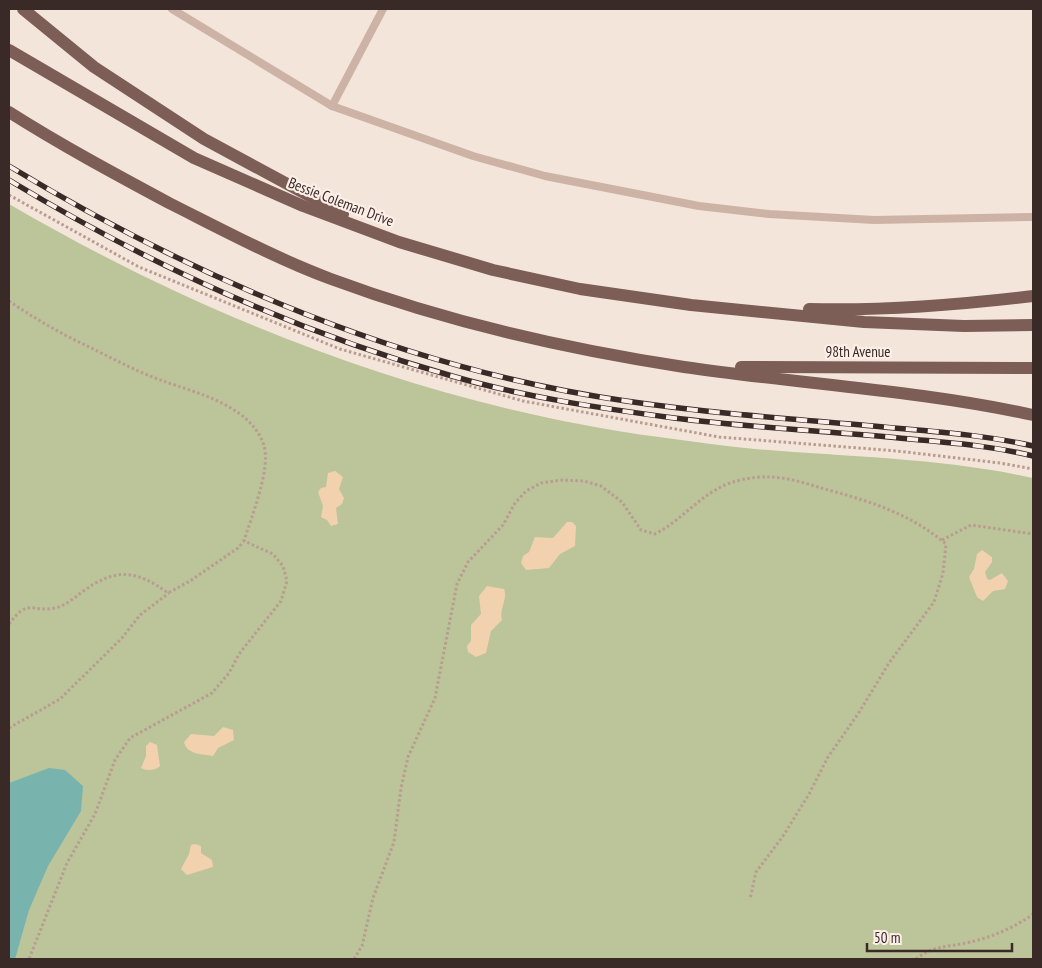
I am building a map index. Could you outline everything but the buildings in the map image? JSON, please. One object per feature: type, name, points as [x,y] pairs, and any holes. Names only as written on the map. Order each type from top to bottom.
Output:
[{"type":"main road","points":[[23,9],[94,67],[204,139],[299,192],[399,242]]},
{"type":"main road","name":"Bessie Coleman Drive","points":[[9,50],[194,158],[303,206],[399,242],[493,270],[571,287],[691,305]]},
{"type":"main road","points":[[9,112],[67,149],[255,247],[332,279],[413,306],[494,328],[682,367],[972,402],[1033,415]]},
{"type":"main road","points":[[691,305],[861,311],[953,305],[1033,296]]},
{"type":"main road","name":"98th Avenue","points":[[691,305],[864,322],[964,326],[1033,325]]},
{"type":"main road","name":"98th Avenue","points":[[682,367],[1033,368]]},
{"type":"lane","points":[[172,9],[332,106],[391,129],[482,159],[545,176],[699,206],[769,214],[874,220],[1033,217]]},
{"type":"lane","points":[[332,106],[383,9]]},
{"type":"path","points":[[9,195],[139,267],[340,349],[523,401],[718,437],[897,451],[1000,463],[1033,469]]},
{"type":"path","points":[[9,301],[78,342],[163,381],[202,392],[229,407],[255,427],[265,447],[258,500],[244,541],[238,548],[190,581],[171,591],[140,615],[122,638],[60,699],[9,728]]},
{"type":"path","points":[[354,959],[362,946],[373,898],[394,842],[400,788],[408,757],[435,698],[457,584],[468,562],[503,525],[514,502],[526,490],[541,483],[562,480],[584,481],[601,486],[622,502],[641,530],[655,534],[674,524],[717,488],[740,481],[769,477],[802,483],[860,499],[902,514],[933,533],[946,544],[943,573],[934,602],[889,664],[858,714],[828,757],[809,794],[783,836],[756,872],[750,899]]},
{"type":"path","points":[[942,540],[971,525],[1033,534]]},
{"type":"path","points":[[29,959],[67,863],[95,814],[115,760],[130,738],[212,693],[229,674],[244,648],[281,601],[287,581],[283,566],[273,554],[244,541]]},
{"type":"path","points":[[9,624],[19,610],[33,606],[55,608],[68,603],[105,577],[121,573],[136,576],[156,584],[168,593],[171,591]]},
{"type":"path","points":[[916,959],[942,945],[966,943],[1001,933],[1033,914]]},
{"type":"green space","points":[[9,204],[85,246],[162,285],[241,321],[322,352],[405,380],[488,404],[573,423],[659,437],[755,449],[930,462],[999,471],[1033,478],[1033,959],[9,959]]},
{"type":"sand","points":[[335,471],[343,477],[339,489],[344,498],[342,504],[336,508],[338,524],[331,526],[327,520],[321,517],[323,506],[318,492],[321,488],[326,487],[328,473]]},
{"type":"sand","points":[[567,522],[572,522],[576,526],[575,546],[560,554],[549,568],[526,570],[521,563],[523,556],[529,552],[535,537],[553,538]]},
{"type":"sand","points":[[982,550],[992,557],[992,562],[985,572],[987,579],[990,580],[1002,573],[1008,581],[1005,589],[993,591],[983,601],[977,597],[969,577],[974,569],[977,554]]},
{"type":"sand","points":[[487,586],[504,589],[505,597],[501,616],[502,620],[491,631],[486,653],[476,657],[468,652],[467,646],[471,641],[471,625],[481,614],[479,596]]},
{"type":"sand","points":[[223,727],[233,730],[234,740],[218,748],[213,756],[192,752],[184,742],[191,734],[214,736]]},
{"type":"sand","points":[[150,742],[157,745],[160,766],[154,770],[141,768],[146,756],[146,746]]},
{"type":"sand","points":[[191,845],[201,846],[201,853],[212,860],[213,867],[187,875],[181,869],[189,854]]},
{"type":"water","points":[[49,768],[65,770],[83,786],[81,811],[48,866],[29,910],[15,959],[9,959],[9,783]]},
{"type":"railway","points":[[9,166],[80,207],[154,246],[229,282],[306,314],[384,343],[464,367],[545,387],[626,401],[718,412],[953,433],[1033,446]]},
{"type":"railway","points":[[9,180],[114,239],[224,293],[280,317],[337,338],[452,376],[562,401],[674,418],[957,444],[1033,456]]}]
